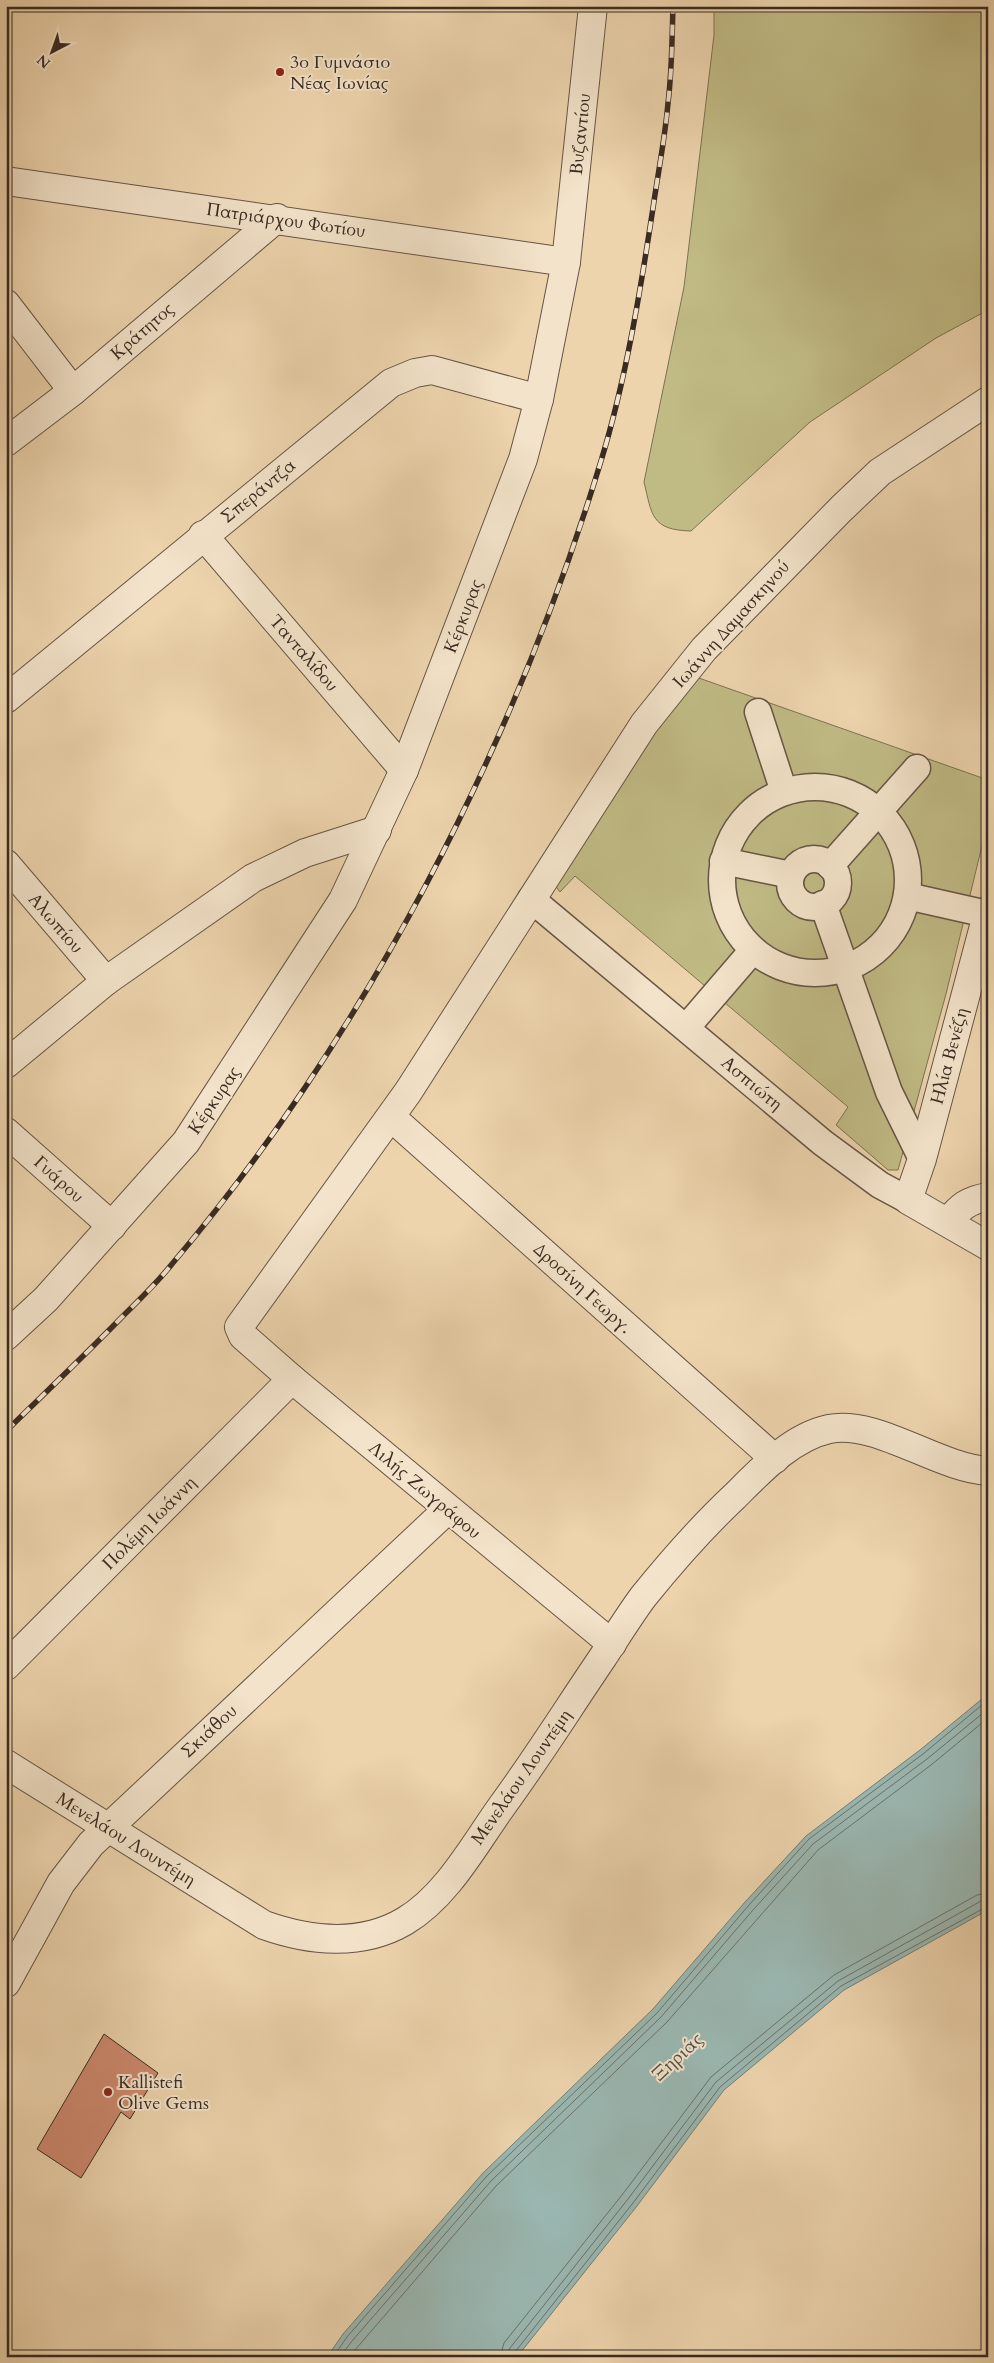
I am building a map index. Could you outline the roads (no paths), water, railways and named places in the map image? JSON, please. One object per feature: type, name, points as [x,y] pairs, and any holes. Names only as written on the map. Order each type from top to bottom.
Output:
[{"type":"street","name":"Βυζαντίου","points":[[539,399],[566,262],[593,6]]},
{"type":"street","name":"Πατριάρχου Φωτίου","points":[[6,181],[276,218],[566,262]]},
{"type":"street","name":"Κράτητος","points":[[6,442],[73,391],[276,218]]},
{"type":"street","points":[[6,304],[73,391]]},
{"type":"street","name":"Σπεράντζα","points":[[6,699],[203,535],[391,383],[402,377],[432,370],[539,399]]},
{"type":"street","name":"Κέρκυρας","points":[[6,1336],[46,1299],[191,1134],[343,900],[404,770],[523,459],[539,399]]},
{"type":"street","name":"Ιωάννη Δαμασκηνού","points":[[241,1332],[241,1324],[391,1117],[644,724],[709,643],[814,535],[880,472],[988,401]]},
{"type":"street","name":"Τανταλίδου","points":[[203,535],[404,770]]},
{"type":"street","points":[[758,712],[784,792]]},
{"type":"street","points":[[830,866],[917,768]]},
{"type":"street","points":[[819,786],[853,794],[878,812],[893,828],[901,844],[906,861],[907,896],[898,922],[883,944],[870,956],[845,968],[820,973],[801,972],[784,968],[753,950],[732,924],[726,909],[721,877],[723,861],[729,842],[738,826],[751,811],[766,800],[784,792],[819,786]]},
{"type":"street","points":[[6,1064],[106,981],[253,878],[305,853],[377,830]]},
{"type":"street","points":[[808,859],[824,861],[830,866],[837,879],[837,887],[830,900],[823,904],[816,906],[800,903],[791,890],[791,875],[795,868],[808,859]]},
{"type":"street","points":[[723,861],[791,875]]},
{"type":"street","name":"Αλωπίου","points":[[6,864],[106,981]]},
{"type":"street","points":[[907,896],[987,913]]},
{"type":"street","name":"Ασπιώτη","points":[[531,899],[823,1144],[880,1185],[988,1246]]},
{"type":"street","points":[[823,904],[889,1092],[922,1159]]},
{"type":"street","name":"Ηλία Βενέζη","points":[[908,1200],[922,1159],[987,913]]},
{"type":"street","points":[[686,1028],[753,950]]},
{"type":"street","name":"Δροσίνη Γεωργ.","points":[[391,1117],[775,1459]]},
{"type":"street","name":"Γυάρου","points":[[6,1132],[112,1226]]},
{"type":"street","points":[[948,1222],[960,1207],[968,1201],[988,1197]]},
{"type":"street","name":"Λιλής Ζωγράφου","points":[[241,1332],[292,1379],[612,1644]]},
{"type":"street","name":"Πολέμη Ιωάννη","points":[[6,1666],[292,1379]]},
{"type":"street","name":"Μενελάου Λουντέμη","points":[[6,1764],[264,1925],[286,1933],[317,1939],[350,1938],[380,1932],[405,1921],[428,1902],[449,1879],[515,1787],[642,1599],[687,1544],[775,1459],[811,1436],[830,1429],[843,1428],[859,1430],[882,1437],[953,1464],[988,1471]]},
{"type":"street","name":"Σκιάθου","points":[[6,1983],[61,1883],[108,1826],[448,1509]]},
{"type":"water","name":"Ξηριάς","points":[[988,1694],[988,1910],[844,1990],[724,2090],[637,2206],[517,2357],[327,2357],[343,2334],[483,2173],[653,2009],[745,1902],[806,1836],[920,1750]]},
{"type":"railway","points":[[6,1431],[154,1285],[242,1176],[308,1083],[370,985],[426,884],[478,781],[524,675],[566,568],[601,461],[618,399],[637,304],[667,116],[672,54],[673,6]]},
{"type":"place","name":"3ο Γυμνάσιο Νέας Ιωνίας","points":[[280,72]]},
{"type":"place","name":"Kallistefi Olive Gems","points":[[108,2092]]}]
